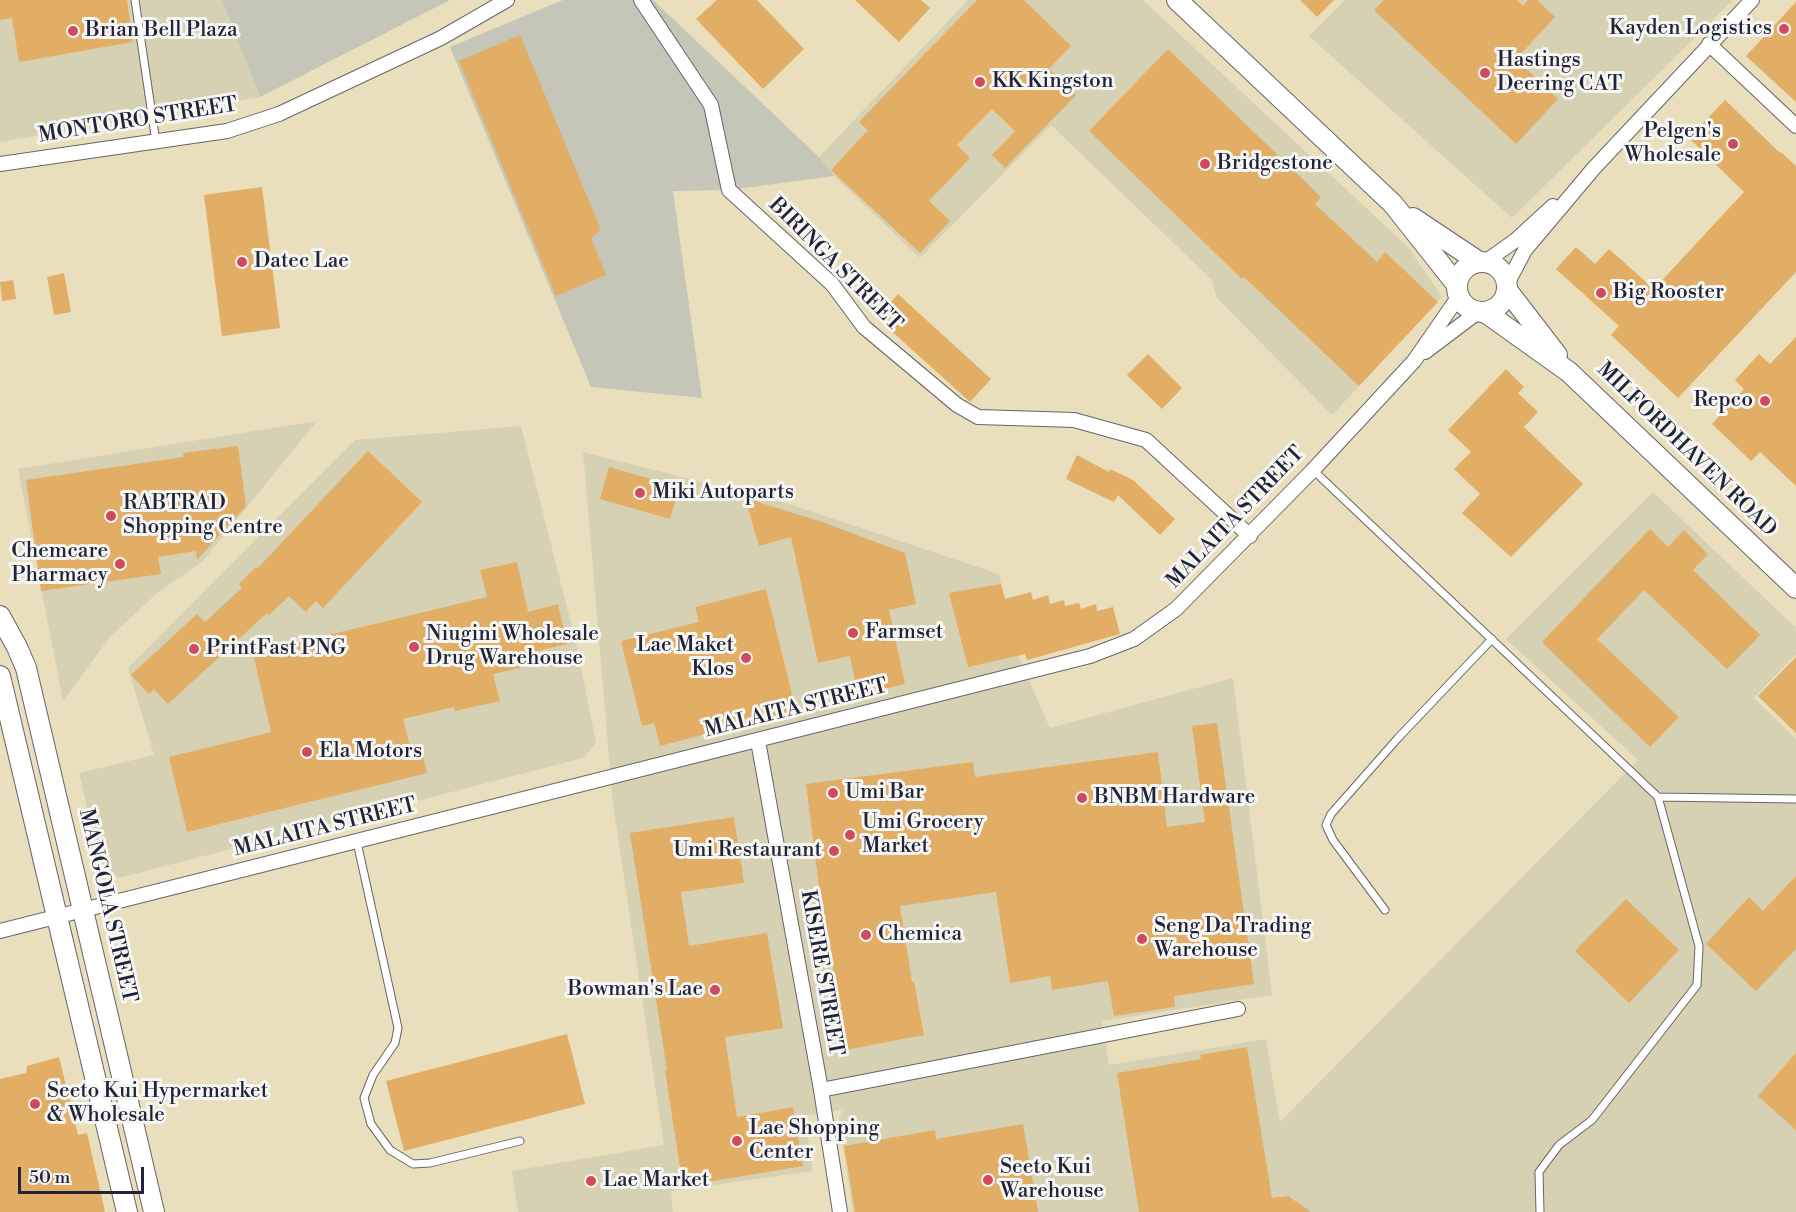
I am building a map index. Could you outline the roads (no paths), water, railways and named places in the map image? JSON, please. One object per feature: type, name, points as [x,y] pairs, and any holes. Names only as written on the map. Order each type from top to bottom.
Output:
[{"type":"main road","points":[[1177,0],[1393,204],[1458,249],[1482,262],[1498,267],[1507,287],[1500,305],[1482,312],[1464,303],[1458,291],[1393,204]]},
{"type":"main road","points":[[1458,291],[1459,278],[1467,267],[1482,262]]},
{"type":"main road","name":"MILFORDHAVEN ROAD","points":[[1507,287],[1569,372]]},
{"type":"main road","name":"MILFORDHAVEN ROAD","points":[[1482,312],[1569,372],[1796,588]]},
{"type":"main road","name":"MANGOLA STREET","points":[[0,616],[26,668],[154,1212]]},
{"type":"main road","points":[[0,676],[127,1212]]},
{"type":"street","name":"MONTORO STREET","points":[[0,164],[227,131],[279,114],[441,38],[507,0]]},
{"type":"street","name":"BIRINGA STREET","points":[[641,0],[711,105],[729,190],[832,284],[864,327],[957,405],[978,417],[1074,420],[1146,440],[1250,536]]},
{"type":"street","points":[[1507,287],[1525,250],[1594,168],[1752,0]]},
{"type":"street","points":[[1709,44],[1796,126]]},
{"type":"street","points":[[1482,262],[1516,240],[1594,168]]},
{"type":"street","name":"MALAITA STREET","points":[[57,918],[1090,656],[1134,639],[1176,609],[1313,470],[1414,361],[1458,291]]},
{"type":"street","name":"MALAITA STREET","points":[[1414,361],[1482,312]]},
{"type":"street","name":"KISERE STREET","points":[[758,741],[821,1090],[840,1212]]},
{"type":"street","points":[[0,931],[57,918]]},
{"type":"street","points":[[821,1090],[1238,1010]]},
{"type":"lane","points":[[135,0],[156,142]]},
{"type":"lane","points":[[1313,470],[1658,797],[1699,946],[1697,985],[1592,1120],[1559,1146],[1539,1172],[1540,1212]]},
{"type":"lane","points":[[1384,910],[1333,840],[1326,825],[1330,814],[1492,639]]},
{"type":"lane","points":[[1658,797],[1796,799]]},
{"type":"lane","points":[[357,842],[398,1028],[395,1043],[373,1075],[364,1098],[371,1124],[390,1150],[413,1164],[430,1163],[520,1141]]},
{"type":"place","name":"Kayden Logistics","points":[[1784,29]]},
{"type":"place","name":"Brian Bell Plaza","points":[[73,31]]},
{"type":"place","name":"Hastings Deering CAT","points":[[1485,73]]},
{"type":"place","name":"KK Kingston","points":[[980,82]]},
{"type":"place","name":"Pelgen's Wholesale","points":[[1733,144]]},
{"type":"place","name":"Bridgestone","points":[[1205,164]]},
{"type":"place","name":"Datec Lae","points":[[242,262]]},
{"type":"place","name":"Big Rooster","points":[[1601,293]]},
{"type":"place","name":"Repco","points":[[1765,401]]},
{"type":"place","name":"Miki Autoparts","points":[[640,493]]},
{"type":"place","name":"RABTRAD Shopping Centre","points":[[111,516]]},
{"type":"place","name":"Chemcare Pharmacy","points":[[120,564]]},
{"type":"place","name":"Farmset","points":[[853,633]]},
{"type":"place","name":"Niugini Wholesale Drug Warehouse","points":[[414,647]]},
{"type":"place","name":"PrintFast PNG","points":[[194,649]]},
{"type":"place","name":"Lae Maket Klos","points":[[746,658]]},
{"type":"place","name":"Ela Motors","points":[[307,752]]},
{"type":"place","name":"Umi Bar","points":[[833,793]]},
{"type":"place","name":"BNBM Hardware","points":[[1082,798]]},
{"type":"place","name":"Umi Grocery Market","points":[[850,835]]},
{"type":"place","name":"Umi Restaurant","points":[[834,851]]},
{"type":"place","name":"Chemica","points":[[866,935]]},
{"type":"place","name":"Seng Da Trading Warehouse","points":[[1142,939]]},
{"type":"place","name":"Bowman's Lae","points":[[715,990]]},
{"type":"place","name":"Seeto Kui Hypermarket & Wholesale","points":[[35,1104]]},
{"type":"place","name":"Lae Shopping Center","points":[[737,1141]]},
{"type":"place","name":"Seeto Kui Warehouse","points":[[988,1180]]},
{"type":"place","name":"Lae Market","points":[[591,1181]]}]
